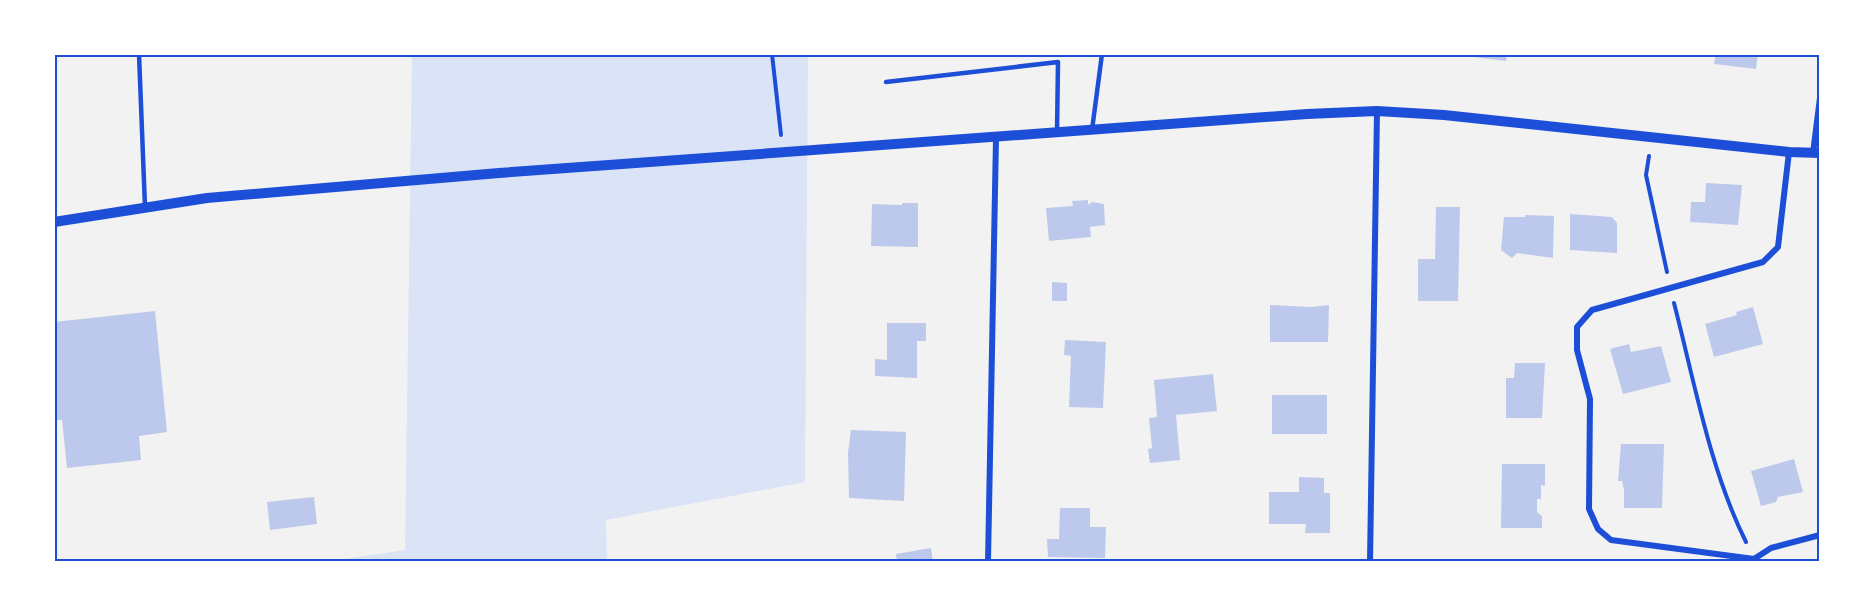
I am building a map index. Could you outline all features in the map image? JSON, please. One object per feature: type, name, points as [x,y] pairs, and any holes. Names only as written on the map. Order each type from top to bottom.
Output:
[{"type":"street","points":[[54,222],[207,198],[499,172],[783,154],[1175,122],[1377,111],[1444,115],[1816,153],[1820,98]]},
{"type":"street","points":[[1370,562],[1377,111]]},
{"type":"street","points":[[988,562],[996,138]]},
{"type":"street","points":[[1789,152],[1778,247],[1763,262],[1592,310],[1577,327],[1577,350],[1590,399],[1589,509],[1598,529],[1611,540],[1754,561],[1772,548],[1820,535]]},
{"type":"lane","points":[[139,54],[145,207]]},
{"type":"lane","points":[[1057,132],[1058,62],[1061,54]]},
{"type":"lane","points":[[1092,130],[1102,54]]},
{"type":"lane","points":[[886,82],[1058,62]]},
{"type":"path","points":[[772,54],[783,154]]},
{"type":"path","points":[[1652,136],[1646,176],[1671,288],[1712,448],[1737,526],[1754,561]]},
{"type":"shaded area","points":[[412,54],[808,54],[805,482],[606,520],[607,562],[324,562],[405,550]]},
{"type":"building","points":[[1448,54],[1507,54],[1506,61]]},
{"type":"building","points":[[1716,54],[1758,54],[1756,69],[1714,64]]},
{"type":"building","points":[[1706,183],[1742,185],[1738,225],[1690,222],[1691,202],[1705,202]]},
{"type":"building","points":[[1088,200],[1088,205],[1092,202],[1104,204],[1105,225],[1090,227],[1091,237],[1049,241],[1046,208],[1073,206],[1072,201]]},
{"type":"building","points":[[902,203],[918,203],[918,247],[871,246],[872,204],[902,205]]},
{"type":"building","points":[[1436,207],[1460,207],[1458,301],[1418,301],[1418,259],[1435,259]]},
{"type":"building","points":[[1570,214],[1612,217],[1617,223],[1617,253],[1570,250]]},
{"type":"building","points":[[1525,215],[1554,216],[1553,258],[1517,253],[1512,258],[1501,250],[1504,217],[1525,217]]},
{"type":"building","points":[[1052,282],[1067,283],[1067,301],[1052,301]]},
{"type":"building","points":[[1270,305],[1311,307],[1329,305],[1328,342],[1270,342]]},
{"type":"building","points":[[1753,307],[1763,344],[1714,357],[1705,324],[1737,315],[1736,312]]},
{"type":"building","points":[[155,311],[167,432],[139,436],[141,460],[67,468],[62,420],[54,420],[54,322]]},
{"type":"building","points":[[887,323],[926,323],[926,341],[917,341],[917,378],[875,376],[875,359],[887,360]]},
{"type":"building","points":[[1065,340],[1106,342],[1103,408],[1069,407],[1071,356],[1064,355]]},
{"type":"building","points":[[1629,344],[1631,352],[1661,346],[1671,382],[1623,394],[1610,349]]},
{"type":"building","points":[[1515,363],[1545,363],[1542,418],[1506,418],[1506,378],[1514,378]]},
{"type":"building","points":[[1213,374],[1217,411],[1176,415],[1180,460],[1150,463],[1148,449],[1152,448],[1149,418],[1157,417],[1154,380]]},
{"type":"building","points":[[1272,395],[1327,395],[1327,434],[1272,434]]},
{"type":"building","points":[[851,430],[906,432],[904,501],[849,498],[848,453]]},
{"type":"building","points":[[1621,444],[1664,444],[1662,508],[1624,508],[1622,481],[1618,481]]},
{"type":"building","points":[[1794,459],[1803,492],[1778,497],[1776,502],[1761,506],[1751,471]]},
{"type":"building","points":[[1502,464],[1545,464],[1545,486],[1541,485],[1541,499],[1537,499],[1537,512],[1542,516],[1542,528],[1501,528]]},
{"type":"building","points":[[1299,477],[1324,478],[1324,493],[1330,493],[1330,533],[1305,533],[1306,524],[1269,524],[1269,492],[1299,492]]},
{"type":"building","points":[[314,497],[317,524],[270,530],[267,502]]},
{"type":"building","points":[[1060,508],[1090,508],[1090,527],[1106,527],[1105,558],[1048,557],[1047,539],[1059,539]]},
{"type":"building","points":[[931,548],[933,562],[897,562],[896,554]]}]
